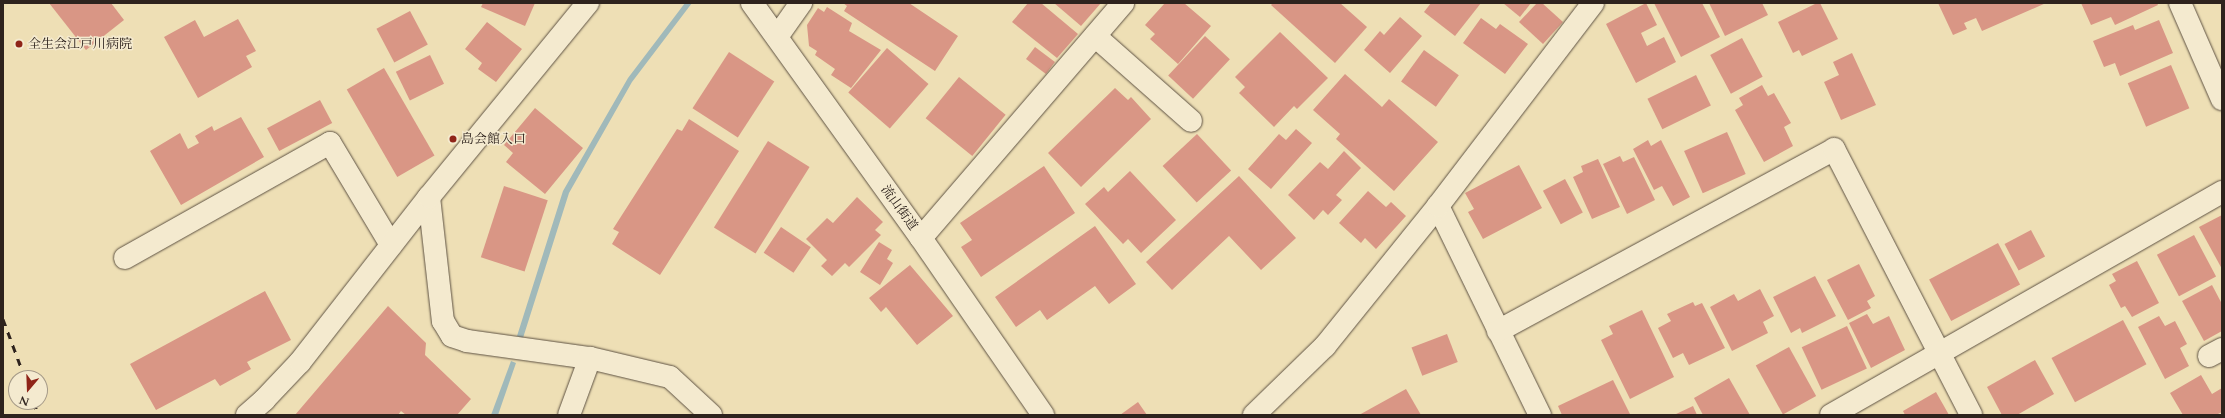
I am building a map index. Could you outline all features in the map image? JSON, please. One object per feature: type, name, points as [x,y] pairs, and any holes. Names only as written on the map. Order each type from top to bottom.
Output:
[{"type":"street","points":[[247,415],[264,400],[300,362],[429,197],[588,3]]},
{"type":"street","name":"流山街道","points":[[752,3],[922,238],[1043,415]]},
{"type":"street","points":[[777,38],[801,3]]},
{"type":"street","points":[[922,238],[1123,3]]},
{"type":"street","points":[[1254,415],[1325,346],[1438,206],[1593,3]]},
{"type":"street","points":[[2180,3],[2222,99]]},
{"type":"street","points":[[1095,36],[1191,120]]},
{"type":"street","points":[[126,258],[330,143],[391,245]]},
{"type":"street","points":[[1498,332],[1834,149],[1971,415]]},
{"type":"street","points":[[1831,415],[2222,192]]},
{"type":"street","points":[[429,197],[443,321],[452,336],[467,341],[590,358],[670,377],[711,415]]},
{"type":"street","points":[[1438,206],[1498,332],[1540,415]]},
{"type":"street","points":[[568,415],[590,358]]},
{"type":"water","points":[[685,3],[692,3],[632,82],[569,193],[523,338],[517,336],[563,191],[628,78]]},
{"type":"water","points":[[511,361],[516,363],[498,415],[491,415]]},
{"type":"building","points":[[49,3],[111,3],[124,20],[86,50]]},
{"type":"building","points":[[483,3],[535,3],[525,26],[481,7]]},
{"type":"building","points":[[843,3],[909,3],[958,36],[935,71],[844,11],[847,6]]},
{"type":"building","points":[[1028,3],[1041,3],[1078,34],[1057,58],[1012,22]]},
{"type":"building","points":[[1054,3],[1101,3],[1081,26]]},
{"type":"building","points":[[1165,3],[1184,3],[1211,26],[1178,64],[1150,39],[1155,34],[1145,25]]},
{"type":"building","points":[[1273,3],[1340,3],[1367,27],[1335,63],[1271,5]]},
{"type":"building","points":[[1431,3],[1481,3],[1455,36],[1424,12]]},
{"type":"building","points":[[1503,3],[1531,3],[1520,17]]},
{"type":"building","points":[[1537,3],[1542,3],[1563,22],[1543,44],[1519,22]]},
{"type":"building","points":[[1646,3],[1657,25],[1641,33],[1647,46],[1664,37],[1676,62],[1636,83],[1606,24]]},
{"type":"building","points":[[1654,3],[1702,3],[1720,37],[1681,57]]},
{"type":"building","points":[[1709,3],[1762,3],[1768,15],[1725,36]]},
{"type":"building","points":[[1817,3],[1820,3],[1838,39],[1802,56],[1799,50],[1793,53],[1778,22]]},
{"type":"building","points":[[1938,3],[2046,3],[1982,31],[1976,18],[1964,23],[1967,29],[1953,35]]},
{"type":"building","points":[[2081,3],[2157,3],[2158,5],[2115,25],[2111,17],[2091,25]]},
{"type":"building","points":[[827,7],[852,23],[849,31],[881,50],[851,88],[831,75],[835,69],[815,55],[817,51],[809,46],[807,25],[818,8],[824,12]]},
{"type":"building","points":[[410,11],[428,45],[394,62],[376,29]]},
{"type":"building","points":[[1400,17],[1422,36],[1390,73],[1364,50],[1380,31],[1384,35]]},
{"type":"building","points":[[1481,18],[1496,29],[1500,24],[1528,44],[1505,74],[1463,43]]},
{"type":"building","points":[[238,19],[256,51],[246,56],[252,67],[198,98],[164,37],[195,20],[204,37]]},
{"type":"building","points":[[2159,20],[2173,53],[2120,76],[2115,63],[2104,67],[2093,41],[2133,25],[2135,30]]},
{"type":"building","points":[[487,22],[522,49],[496,82],[478,69],[482,63],[465,49]]},
{"type":"building","points":[[1280,32],[1328,78],[1297,109],[1294,106],[1274,127],[1239,93],[1245,87],[1235,77]]},
{"type":"building","points":[[1205,36],[1230,59],[1193,99],[1168,75]]},
{"type":"building","points":[[1742,38],[1763,77],[1731,94],[1710,55]]},
{"type":"building","points":[[1035,47],[1055,62],[1046,74],[1026,59]]},
{"type":"building","points":[[887,48],[929,84],[890,129],[848,93]]},
{"type":"building","points":[[1424,50],[1459,75],[1436,107],[1401,82]]},
{"type":"building","points":[[729,52],[774,81],[738,138],[693,108]]},
{"type":"building","points":[[1852,53],[1876,105],[1841,120],[1824,82],[1839,75],[1833,62]]},
{"type":"building","points":[[430,55],[444,84],[410,100],[396,72]]},
{"type":"building","points":[[2171,65],[2189,108],[2146,127],[2128,83]]},
{"type":"building","points":[[384,68],[434,155],[397,177],[347,90]]},
{"type":"building","points":[[1345,74],[1382,107],[1389,99],[1438,142],[1394,191],[1336,139],[1340,134],[1313,110]]},
{"type":"building","points":[[1696,75],[1711,106],[1662,129],[1647,99]]},
{"type":"building","points":[[959,77],[1006,115],[972,156],[926,118]]},
{"type":"building","points":[[1762,85],[1768,96],[1774,93],[1791,123],[1784,127],[1793,146],[1764,162],[1735,110],[1743,105],[1739,98]]},
{"type":"building","points":[[1115,88],[1128,100],[1131,97],[1151,119],[1081,187],[1048,153]]},
{"type":"building","points":[[320,100],[332,123],[279,151],[267,128]]},
{"type":"building","points":[[535,108],[583,148],[545,194],[506,162],[513,153],[504,145]]},
{"type":"building","points":[[241,117],[264,157],[181,205],[150,151],[180,133],[188,149],[199,143],[195,136],[212,126],[214,131]]},
{"type":"building","points":[[689,119],[739,151],[660,275],[612,244],[619,232],[613,229],[677,129],[682,131]]},
{"type":"building","points":[[1296,129],[1312,143],[1271,189],[1248,169],[1279,134],[1286,140]]},
{"type":"building","points":[[1727,132],[1746,174],[1703,193],[1684,151]]},
{"type":"building","points":[[1197,134],[1231,171],[1197,203],[1163,166]]},
{"type":"building","points":[[1648,140],[1651,146],[1661,140],[1690,197],[1673,206],[1662,186],[1654,190],[1633,149]]},
{"type":"building","points":[[768,141],[810,167],[756,253],[714,228]]},
{"type":"building","points":[[1344,151],[1361,168],[1336,195],[1342,200],[1328,215],[1323,210],[1314,220],[1288,195],[1320,162],[1328,169]]},
{"type":"building","points":[[1620,156],[1623,162],[1634,157],[1655,200],[1627,214],[1603,164]]},
{"type":"building","points":[[1598,159],[1620,207],[1592,219],[1573,177],[1583,172],[1581,166]]},
{"type":"building","points":[[1519,165],[1542,208],[1483,239],[1468,212],[1474,209],[1465,193]]},
{"type":"building","points":[[1044,166],[1075,213],[981,277],[961,247],[972,240],[960,223]]},
{"type":"building","points":[[1130,171],[1176,220],[1141,253],[1128,239],[1123,244],[1085,204],[1104,187],[1108,192]]},
{"type":"building","points":[[1239,176],[1296,238],[1261,270],[1229,236],[1172,290],[1146,262]]},
{"type":"building","points":[[1565,179],[1583,213],[1561,224],[1543,191]]},
{"type":"building","points":[[504,186],[548,200],[525,272],[481,257]]},
{"type":"building","points":[[1368,191],[1386,207],[1391,202],[1406,216],[1376,249],[1365,238],[1361,243],[1339,223]]},
{"type":"building","points":[[857,197],[883,222],[875,230],[881,235],[849,267],[845,263],[832,276],[821,266],[827,260],[806,239],[827,218],[833,223]]},
{"type":"building","points":[[2222,215],[2222,269],[2199,227]]},
{"type":"building","points":[[1095,226],[1136,284],[1109,304],[1095,286],[1047,320],[1040,310],[1016,327],[995,297]]},
{"type":"building","points":[[781,227],[811,247],[794,273],[764,253]]},
{"type":"building","points":[[2031,230],[2045,256],[2019,271],[2005,244]]},
{"type":"building","points":[[2194,235],[2216,276],[2179,296],[2157,255]]},
{"type":"building","points":[[879,242],[892,250],[887,259],[893,263],[880,285],[860,272]]},
{"type":"building","points":[[1998,243],[2020,284],[1951,321],[1929,280]]},
{"type":"building","points":[[2137,261],[2159,303],[2132,317],[2125,306],[2121,308],[2109,285],[2116,281],[2112,274]]},
{"type":"building","points":[[1859,264],[1875,296],[1867,301],[1871,308],[1848,320],[1827,280]]},
{"type":"building","points":[[910,265],[953,316],[917,345],[886,307],[881,312],[869,298]]},
{"type":"building","points":[[1815,276],[1836,316],[1802,333],[1800,328],[1791,333],[1773,297]]},
{"type":"building","points":[[2212,285],[2222,304],[2222,331],[2204,341],[2182,301]]},
{"type":"building","points":[[1760,289],[1774,316],[1763,322],[1768,333],[1732,351],[1710,307],[1734,294],[1738,301]]},
{"type":"building","points":[[265,291],[291,340],[247,362],[251,369],[220,386],[215,379],[156,410],[130,364]]},
{"type":"building","points":[[1693,302],[1695,306],[1702,303],[1725,348],[1689,365],[1683,353],[1673,358],[1658,328],[1671,321],[1667,314]]},
{"type":"building","points":[[388,306],[426,343],[425,355],[471,399],[457,415],[406,415],[401,411],[398,415],[295,415]]},
{"type":"building","points":[[1642,310],[1674,377],[1630,399],[1601,340],[1613,334],[1609,326]]},
{"type":"building","points":[[1867,314],[1873,324],[1889,316],[1905,350],[1871,368],[1849,323]]},
{"type":"building","points":[[2159,316],[2165,326],[2175,321],[2187,344],[2180,348],[2189,366],[2165,379],[2138,327]]},
{"type":"building","points":[[2123,320],[2146,364],[2075,402],[2051,358]]},
{"type":"building","points":[[1847,326],[1867,369],[1822,390],[1802,347]]},
{"type":"building","points":[[1447,334],[1458,362],[1422,376],[1412,348]]},
{"type":"building","points":[[1789,347],[1816,396],[1783,414],[1756,365]]},
{"type":"building","points":[[2035,360],[2054,394],[2017,415],[2002,415],[1987,387]]},
{"type":"building","points":[[2201,375],[2212,394],[2222,388],[2222,412],[2216,415],[2183,415],[2170,393]]},
{"type":"building","points":[[1729,378],[1750,415],[1703,415],[1694,398]]},
{"type":"building","points":[[1613,380],[1630,414],[1562,415],[1558,406]]},
{"type":"building","points":[[1406,389],[1421,415],[1359,415]]},
{"type":"building","points":[[1936,392],[1949,415],[1905,415],[1903,411]]},
{"type":"building","points":[[1138,402],[1147,415],[1120,415]]},
{"type":"building","points":[[1693,406],[1697,415],[1674,415]]},
{"type":"railway","points":[[3,319],[22,370]]},
{"type":"railway","points":[[36,410],[38,415]]},
{"type":"place","name":"全生会江戸川病院","points":[[19,44]]},
{"type":"place","name":"島会館入口","points":[[453,139]]}]
